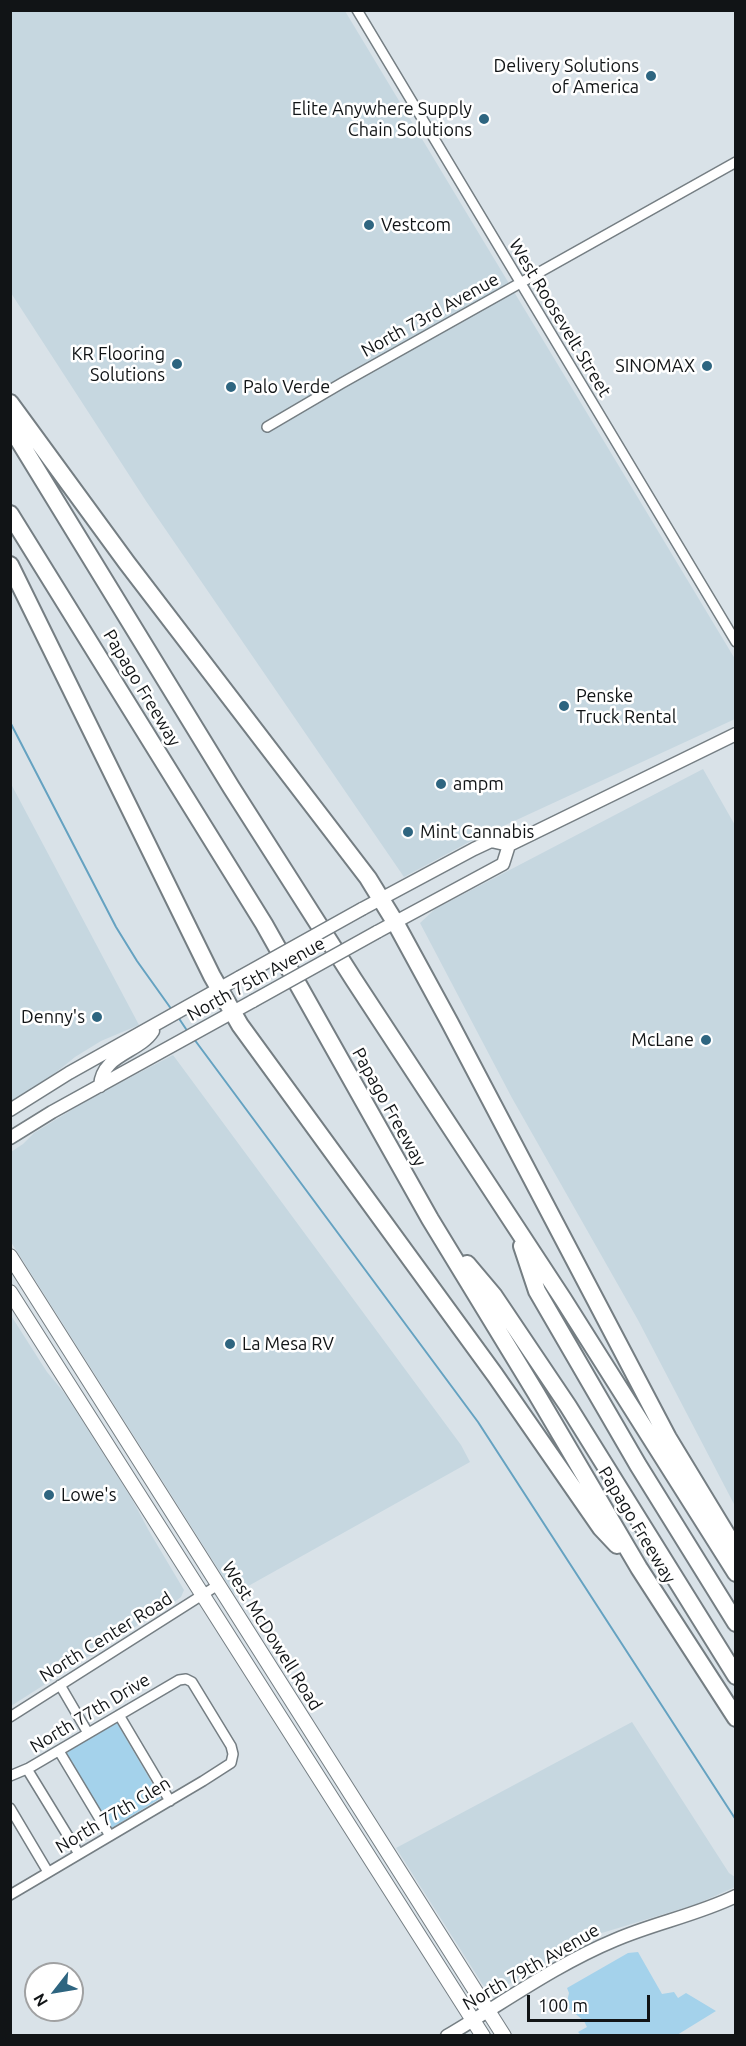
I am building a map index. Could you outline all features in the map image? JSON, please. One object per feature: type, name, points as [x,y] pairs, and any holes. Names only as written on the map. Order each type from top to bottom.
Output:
[{"type":"highway","points":[[10,403],[127,563],[368,878],[395,922],[668,1438],[735,1550]]},
{"type":"highway","name":"Papago Freeway","points":[[10,426],[231,787],[513,1222],[735,1573]]},
{"type":"highway","name":"Papago Freeway","points":[[10,514],[264,924],[430,1219],[639,1568],[735,1718]]},
{"type":"highway","points":[[10,565],[219,989],[240,1025],[495,1376],[601,1528],[639,1568]]},
{"type":"highway","points":[[430,1219],[494,1296],[568,1406],[735,1676]]},
{"type":"highway","points":[[513,1222],[537,1291],[638,1465],[735,1623]]},
{"type":"main road","name":"North 75th Avenue","points":[[10,1110],[69,1073],[188,1006],[362,909],[491,841],[509,845],[735,734]]},
{"type":"main road","name":"North 75th Avenue","points":[[10,1138],[201,1029],[503,864],[509,845]]},
{"type":"main road","points":[[100,1086],[102,1076],[112,1062],[148,1038],[161,1022]]},
{"type":"main road","name":"West McDowell Road","points":[[10,1256],[504,2036]]},
{"type":"main road","name":"West McDowell Road","points":[[10,1292],[483,2036]]},
{"type":"main road","points":[[314,1769],[330,1759]]},
{"type":"main road","points":[[339,1808],[356,1820],[385,1860],[396,1864]]},
{"type":"main road","name":"North 79th Avenue","points":[[447,2036],[575,1958],[616,1940],[718,1905],[735,1896]]},
{"type":"street","name":"West Roosevelt Street","points":[[357,10],[735,642]]},
{"type":"street","name":"North 73rd Avenue","points":[[267,427],[735,162]]},
{"type":"street","name":"North Center Road","points":[[10,1717],[218,1585]]},
{"type":"street","name":"North 77th Drive","points":[[10,1776],[27,1769],[186,1678],[192,1682],[231,1746],[233,1754],[231,1763]]},
{"type":"street","points":[[60,1685],[88,1733]]},
{"type":"street","points":[[119,1715],[170,1801]]},
{"type":"street","points":[[59,1750],[110,1836]]},
{"type":"street","name":"North 77th Glen","points":[[12,1892],[231,1763]]},
{"type":"street","points":[[27,1769],[79,1854]]},
{"type":"street","points":[[10,1808],[48,1872]]},
{"type":"shaded area","points":[[11,11],[345,11],[735,659],[735,719],[471,841],[404,877],[146,501],[11,293]]},
{"type":"shaded area","points":[[703,769],[736,827],[735,1506],[638,1320],[512,1098],[420,923],[435,909]]},
{"type":"shaded area","points":[[10,782],[139,1025],[101,1041],[11,1102]]},
{"type":"shaded area","name":"La Mesa RV","points":[[173,1055],[461,1445],[470,1462],[234,1594],[11,1242],[11,1152],[34,1133],[91,1098]]},
{"type":"shaded area","points":[[10,1314],[47,1372],[66,1395],[132,1499],[184,1590],[177,1600],[11,1706]]},
{"type":"shaded area","points":[[632,1722],[729,1873],[735,1877],[735,1887],[697,1904],[592,1936],[500,1989],[487,1988],[396,1848]]},
{"type":"shaded area","points":[[117,1723],[161,1798],[110,1829],[65,1753]]},
{"type":"shaded area","points":[[638,1952],[662,1994],[674,1992],[678,1998],[686,1993],[716,2011],[677,2035],[581,2035],[578,2032],[587,2027],[584,2021],[566,2006],[569,1993],[567,1988],[628,1953]]},
{"type":"waterway","points":[[10,722],[116,927],[172,1010]]},
{"type":"waterway","points":[[178,1017],[188,1032]]},
{"type":"waterway","points":[[194,1039],[478,1422],[736,1820]]},
{"type":"place","name":"Delivery Solutions of America","points":[[651,76]]},
{"type":"place","name":"Elite Anywhere Supply Chain Solutions","points":[[484,119]]},
{"type":"place","name":"Vestcom","points":[[369,225]]},
{"type":"place","name":"KR Flooring Solutions","points":[[177,364]]},
{"type":"place","name":"SINOMAX","points":[[707,366]]},
{"type":"place","name":"Palo Verde","points":[[231,387]]},
{"type":"place","name":"Penske Truck Rental","points":[[564,706]]},
{"type":"place","name":"ampm","points":[[441,784]]},
{"type":"place","name":"Mint Cannabis","points":[[408,832]]},
{"type":"place","name":"Denny's","points":[[97,1017]]},
{"type":"place","name":"McLane","points":[[706,1040]]},
{"type":"place","name":"La Mesa RV","points":[[230,1344]]},
{"type":"place","name":"Lowe's","points":[[49,1495]]}]
